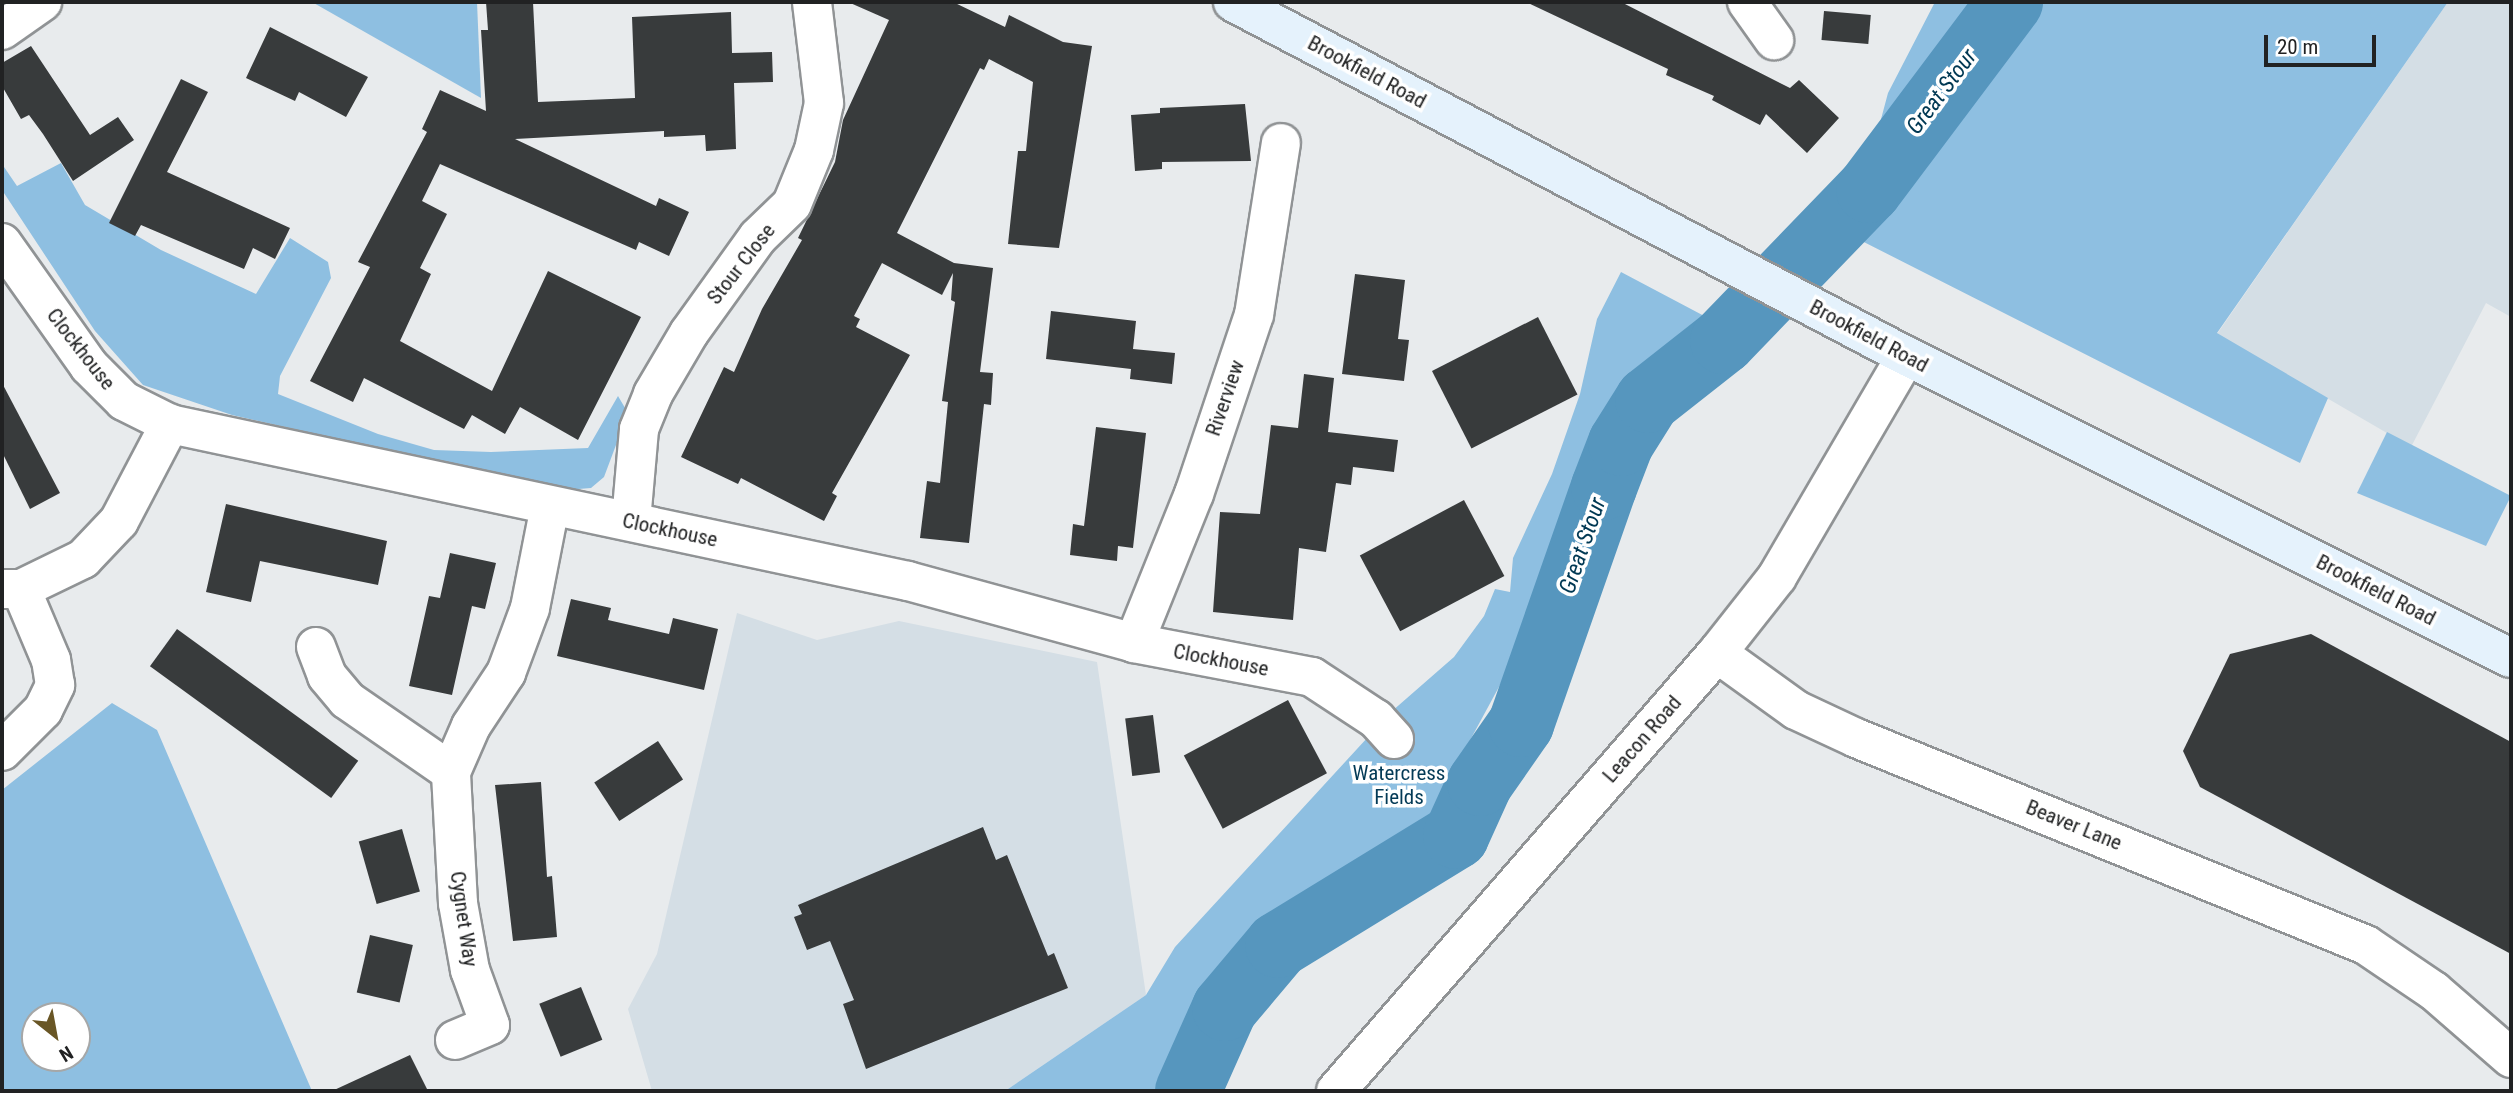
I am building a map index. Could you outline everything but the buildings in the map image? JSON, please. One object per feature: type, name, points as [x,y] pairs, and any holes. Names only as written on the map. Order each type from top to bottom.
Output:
[{"type":"main road","name":"Brookfield Road","points":[[1233,2],[1906,356],[2511,658]]},
{"type":"street","points":[[2,30],[42,2]]},
{"type":"street","name":"Stour Close","points":[[631,521],[639,429],[653,394],[689,333],[758,237],[792,204],[814,150],[824,103],[812,2]]},
{"type":"street","points":[[1747,2],[1774,40]]},
{"type":"street","name":"Riverview","points":[[1134,643],[1194,494],[1254,315],[1281,143]]},
{"type":"street","name":"Clockhouse","points":[[2,243],[89,366],[124,401],[170,424],[908,581],[1134,643],[1312,677],[1376,719],[1394,740]]},
{"type":"street","name":"Leacon Road","points":[[1336,1091],[1717,653],[1777,577],[1906,356]]},
{"type":"street","points":[[2,751],[43,710],[55,685],[51,660],[11,589],[83,559],[119,521],[170,424]]},
{"type":"street","name":"Cygnet Way","points":[[455,1040],[491,1025],[470,970],[458,904],[450,772],[471,726],[506,673],[530,608],[550,506]]},
{"type":"street","points":[[316,647],[327,676],[347,700],[450,772]]},
{"type":"street","name":"Beaver Lane","points":[[1717,653],[1796,710],[1856,738],[2293,912],[2366,945],[2434,991],[2511,1058]]},
{"type":"shaded area","points":[[2448,2],[2511,2],[2511,317],[2486,303],[2411,447],[2217,334]]},
{"type":"shaded area","points":[[737,613],[817,640],[899,621],[1097,662],[1146,995],[1005,1091],[652,1091],[628,1009],[657,954]]},
{"type":"green space","points":[[312,2],[477,2],[481,98]]},
{"type":"green space","points":[[1935,2],[2448,2],[2217,333],[2328,398],[2300,463],[1850,235],[1888,93]]},
{"type":"green space","points":[[61,163],[85,205],[161,250],[256,294],[290,238],[328,262],[331,278],[280,376],[278,394],[378,434],[434,450],[491,452],[588,448],[618,396],[628,413],[604,477],[591,488],[566,490],[232,415],[143,385],[95,331],[2,190],[2,164],[17,186]]},
{"type":"green space","name":"Watercress Fields","points":[[1621,272],[1708,318],[1688,327],[1650,359],[1617,406],[1551,591],[1455,768],[1454,799],[1447,818],[1426,834],[1337,878],[1248,944],[1202,1005],[1171,1091],[1005,1091],[1146,995],[1175,947],[1391,712],[1454,657],[1484,616],[1495,589],[1510,592],[1513,558],[1552,474],[1580,394],[1597,319]]},
{"type":"green space","points":[[2387,432],[2511,496],[2486,546],[2357,493]]},
{"type":"green space","points":[[112,703],[157,730],[312,1091],[2,1091],[2,790]]},
{"type":"waterway","name":"Great Stour","points":[[1188,1091],[1225,1008],[1278,945],[1456,836],[1480,783],[1521,724],[1621,443],[1648,400],[1723,341],[1869,190],[2010,2]]}]
